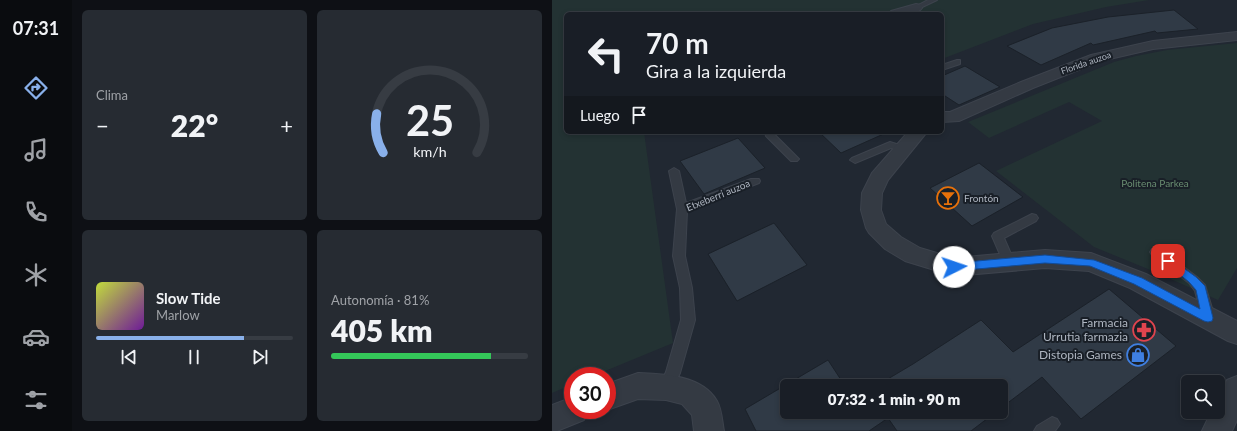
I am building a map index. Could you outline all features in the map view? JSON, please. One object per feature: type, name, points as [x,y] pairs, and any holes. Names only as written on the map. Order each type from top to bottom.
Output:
[{"type":"street","points":[[903,12],[916,8]]},
{"type":"street","name":"Florida auzoa","points":[[944,117],[953,117],[1083,62],[1116,52],[1153,45],[1237,36]]},
{"type":"street","points":[[916,134],[879,178],[872,193],[871,210],[877,228],[892,243],[913,255],[954,267],[1045,259],[1091,262],[1138,281],[1237,333]]},
{"type":"street","points":[[616,394],[638,386],[666,388],[690,393],[708,420]]},
{"type":"street","points":[[1217,431],[1237,389]]},
{"type":"street","points":[[552,419],[564,414]]},
{"type":"lane","points":[[916,8],[934,0]]},
{"type":"lane","points":[[944,67],[957,62]]},
{"type":"lane","points":[[769,134],[794,159]]},
{"type":"lane","points":[[855,160],[890,145],[903,149]]},
{"type":"lane","name":"Etxeberri auzoa","points":[[666,388],[673,373],[688,320],[686,288],[679,256],[682,209],[674,171]]},
{"type":"lane","name":"Etxeberri auzoa","points":[[682,209],[755,180]]},
{"type":"lane","points":[[1009,263],[998,236],[1032,218]]},
{"type":"lane","points":[[1156,252],[1193,280],[1201,289],[1208,318]]},
{"type":"lane","points":[[708,420],[725,431]]},
{"type":"green space","points":[[552,0],[1149,0],[1106,7],[1033,24],[944,58],[944,12],[564,12],[564,134],[644,134],[673,343],[615,367],[564,367],[564,388],[552,393]]},
{"type":"green space","name":"Politena Parkea","points":[[1237,43],[1237,268],[1218,300],[1094,247],[996,171],[1102,121],[1069,102],[989,138],[968,122],[1114,62],[1167,50]]},
{"type":"building","points":[[1174,10],[1198,29],[1157,33],[1155,31],[1093,45],[1091,43],[1041,65],[1007,46],[1052,28],[1108,17]]},
{"type":"building","points":[[965,66],[1000,87],[959,105],[944,95],[944,75]]},
{"type":"building","points":[[821,134],[884,134],[841,153]]},
{"type":"building","points":[[738,138],[765,168],[704,194],[680,161]]},
{"type":"building","points":[[979,163],[1023,197],[972,226],[930,188]]},
{"type":"building","points":[[774,223],[807,265],[737,301],[708,254]]},
{"type":"building","points":[[1109,289],[1176,346],[1081,419],[1042,377],[1008,403],[1008,379],[888,379],[981,320],[1013,352]]},
{"type":"building","points":[[828,360],[840,379],[796,379]]},
{"type":"building","points":[[780,388],[780,419],[887,419],[869,431],[756,431],[745,409]]},
{"type":"building","points":[[889,419],[987,419],[971,431],[897,431]]},
{"type":"place","name":"Frontón","points":[[948,198]]},
{"type":"place","name":"Farmacia Urrutia farmazia","points":[[1144,330]]},
{"type":"place","name":"Distopia Games","points":[[1138,355]]},
{"type":"route","points":[[954,267],[1045,259],[1091,262],[1138,281],[1208,318],[1201,289],[1193,280],[1168,261]]}]
